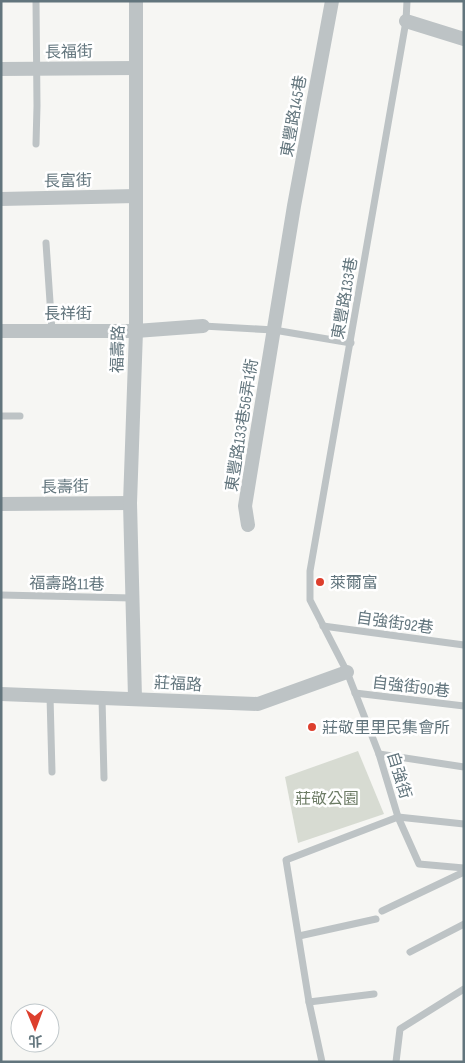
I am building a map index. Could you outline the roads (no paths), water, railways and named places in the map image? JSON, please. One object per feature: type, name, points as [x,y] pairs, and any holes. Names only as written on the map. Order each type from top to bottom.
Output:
[{"type":"street","name":"福壽路","points":[[135,698],[130,503],[136,331],[136,1]]},
{"type":"street","name":"東豐路145巷","points":[[274,330],[332,1]]},
{"type":"street","points":[[406,21],[464,39]]},
{"type":"street","name":"長福街","points":[[1,69],[136,68]]},
{"type":"street","name":"長富街","points":[[1,199],[136,196]]},
{"type":"street","name":"長祥街","points":[[1,331],[136,331],[203,326]]},
{"type":"street","name":"東豐路133巷56弄1衖","points":[[248,525],[245,506],[274,330]]},
{"type":"street","name":"長壽街","points":[[1,504],[130,503]]},
{"type":"street","name":"莊福路","points":[[1,694],[258,704],[347,672]]},
{"type":"lane","points":[[36,1],[36,144]]},
{"type":"lane","name":"東豐路133巷","points":[[310,600],[310,571],[406,21],[406,1]]},
{"type":"lane","points":[[46,243],[52,331]]},
{"type":"lane","points":[[203,326],[274,330],[350,343]]},
{"type":"lane","points":[[1,416],[20,416]]},
{"type":"lane","name":"福壽路11巷","points":[[1,595],[132,598]]},
{"type":"lane","name":"自強街","points":[[310,600],[347,672],[379,754],[398,817],[464,824]]},
{"type":"lane","name":"自強街92巷","points":[[323,626],[464,645]]},
{"type":"lane","name":"自強街90巷","points":[[355,693],[464,706]]},
{"type":"lane","points":[[50,696],[52,772]]},
{"type":"lane","points":[[102,698],[104,778]]},
{"type":"lane","points":[[379,754],[464,767]]},
{"type":"lane","points":[[322,1062],[309,1002],[286,860],[398,817],[419,864],[464,868]]},
{"type":"lane","points":[[382,910],[464,872]]},
{"type":"lane","points":[[299,936],[376,919]]},
{"type":"lane","points":[[410,952],[464,924]]},
{"type":"lane","points":[[396,1062],[400,1029],[464,990]]},
{"type":"lane","points":[[309,1002],[374,994]]},
{"type":"place","name":"萊爾富","points":[[320,582]]},
{"type":"place","name":"莊敬里里民集會所","points":[[312,727]]},
{"type":"park label","name":"莊敬公園","points":[[327,798]]}]
